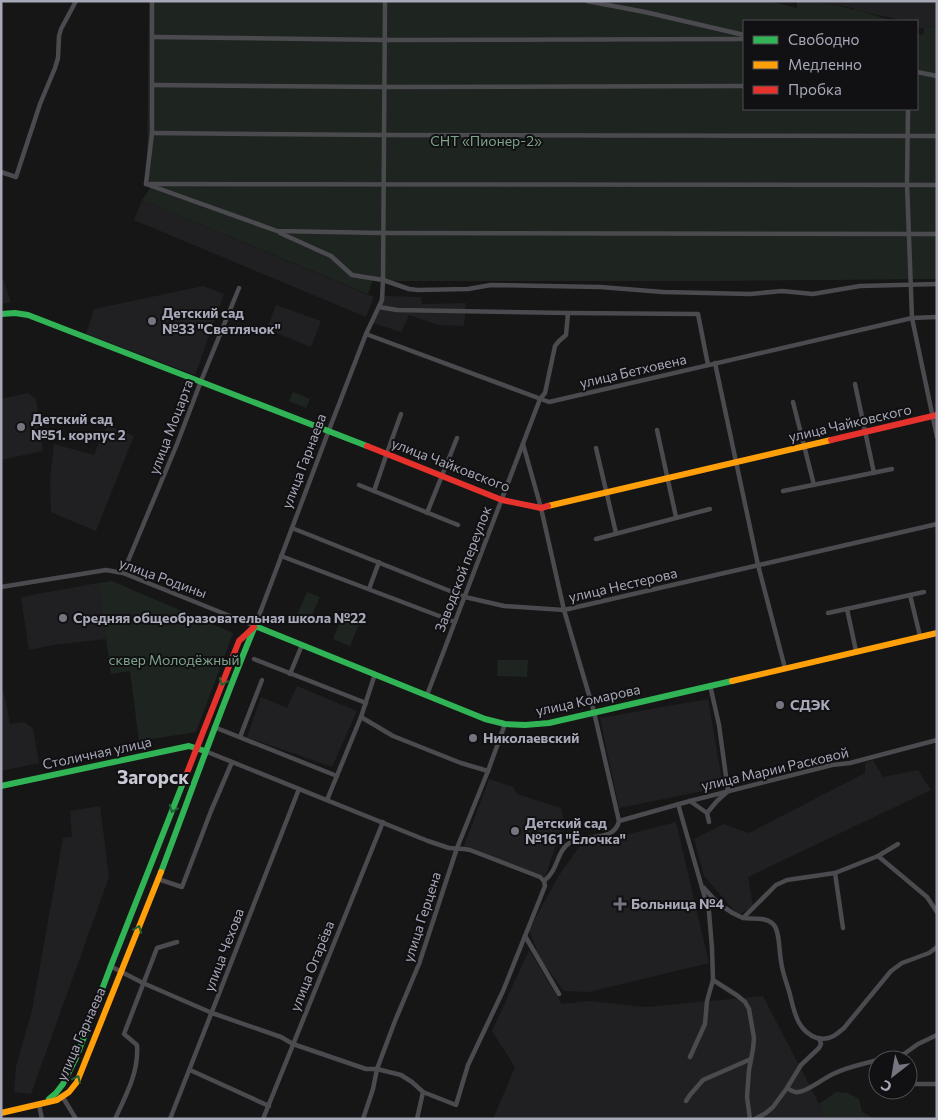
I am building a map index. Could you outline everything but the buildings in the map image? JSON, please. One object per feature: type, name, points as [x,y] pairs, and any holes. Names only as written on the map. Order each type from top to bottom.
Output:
[{"type":"main road","name":"улица Чайковского","points":[[1,314],[19,312],[28,315],[329,430],[502,500],[541,508],[934,416]]},
{"type":"main road","name":"улица Комарова","points":[[255,626],[485,718],[505,724],[525,725],[549,723],[937,633]]},
{"type":"main road","name":"улица Гарнаева","points":[[39,1105],[57,1100],[72,1089],[77,1082],[158,879],[214,727],[255,626]]},
{"type":"main road","name":"улица Гарнаева","points":[[39,1105],[54,1097],[67,1078],[239,640],[255,626]]},
{"type":"main road","name":"Столичная улица","points":[[1,786],[190,746],[197,747]]},
{"type":"main road","points":[[197,747],[205,751]]},
{"type":"main road","points":[[1,1114],[39,1105]]},
{"type":"street","points":[[1,172],[16,177],[40,104],[55,68],[58,58],[59,36],[76,1]]},
{"type":"street","points":[[146,184],[152,132],[152,1]]},
{"type":"street","name":"улица Гарнаева","points":[[255,626],[366,334],[382,300],[385,1]]},
{"type":"street","points":[[587,1],[645,12],[743,35]]},
{"type":"street","points":[[152,37],[384,40],[743,39]]},
{"type":"street","points":[[918,72],[937,76]]},
{"type":"street","points":[[152,84],[383,87],[743,86]]},
{"type":"street","points":[[908,110],[907,184],[912,318],[937,437]]},
{"type":"street","points":[[152,132],[384,135],[937,136]]},
{"type":"street","points":[[146,184],[937,185]]},
{"type":"street","points":[[146,184],[277,231],[332,256],[352,276],[383,280],[409,289],[468,289],[491,285],[600,287],[663,292],[750,294],[782,290],[813,294],[851,287],[937,284]]},
{"type":"street","points":[[277,231],[383,233],[937,234]]},
{"type":"street","name":"улица Моцарта","points":[[123,573],[178,444],[201,381],[239,288]]},
{"type":"street","points":[[379,307],[398,310],[568,314],[698,314],[708,365]]},
{"type":"street","name":"Заводской переулок","points":[[427,695],[540,399],[545,393],[555,346],[566,335],[568,314]]},
{"type":"street","name":"улица Бетховена","points":[[366,334],[549,402],[912,318],[937,317]]},
{"type":"street","points":[[715,363],[758,565],[785,668]]},
{"type":"street","points":[[855,384],[874,472]]},
{"type":"street","points":[[793,402],[814,485]]},
{"type":"street","points":[[374,491],[386,453],[402,414]]},
{"type":"street","points":[[658,430],[676,517]]},
{"type":"street","points":[[427,513],[457,438]]},
{"type":"street","points":[[523,444],[541,508],[564,610],[594,712],[619,821],[614,831],[574,840],[569,843],[564,847],[550,877],[544,881]]},
{"type":"street","points":[[596,448],[616,533]]},
{"type":"street","points":[[783,491],[892,469]]},
{"type":"street","points":[[359,485],[458,525]]},
{"type":"street","points":[[596,538],[710,509]]},
{"type":"street","name":"улица Нестерова","points":[[292,528],[465,597],[504,606],[564,610],[937,524]]},
{"type":"street","points":[[281,556],[456,622]]},
{"type":"street","points":[[369,589],[379,562]]},
{"type":"street","name":"улица Родины","points":[[1,586],[106,570],[123,573],[255,626]]},
{"type":"street","points":[[828,613],[924,592]]},
{"type":"street","points":[[910,596],[920,636]]},
{"type":"street","points":[[847,609],[856,651]]},
{"type":"street","points":[[290,674],[302,645]]},
{"type":"street","points":[[254,660],[366,703]]},
{"type":"street","points":[[327,800],[361,717],[375,674]]},
{"type":"street","points":[[240,737],[262,680]]},
{"type":"street","points":[[707,813],[716,801],[728,791],[720,725],[710,685]]},
{"type":"street","points":[[361,717],[393,736],[452,760],[488,771]]},
{"type":"street","name":"улица Герцена","points":[[363,1119],[373,1089],[377,1069],[419,964],[456,848],[505,724]]},
{"type":"street","points":[[214,727],[337,776]]},
{"type":"street","name":"улица Марии Расковой","points":[[619,821],[690,800],[832,765],[850,763],[937,740]]},
{"type":"street","points":[[110,966],[143,983],[212,1013],[281,1037],[293,1044],[366,1069],[377,1069],[401,1075],[423,1092],[456,1105],[468,1065],[526,936],[545,886],[544,881],[540,876],[470,850],[441,846],[205,751]]},
{"type":"street","points":[[158,879],[182,887],[232,762]]},
{"type":"street","name":"улица Чехова","points":[[170,1119],[299,789]]},
{"type":"street","points":[[690,800],[707,813],[709,822]]},
{"type":"street","points":[[678,804],[702,885],[711,926],[713,980],[707,1001],[705,1024],[690,1057]]},
{"type":"street","name":"улица Огарёва","points":[[263,1119],[382,822]]},
{"type":"street","points":[[743,918],[776,885],[787,880],[835,872],[878,856],[898,844]]},
{"type":"street","points":[[878,856],[927,897],[937,912]]},
{"type":"street","points":[[835,872],[843,928]]},
{"type":"street","points":[[702,885],[721,906],[732,914],[743,918],[767,920],[774,924],[777,931],[781,963],[796,1018],[802,1028],[810,1035],[819,1038],[828,1039],[844,1028],[891,971],[902,963],[937,948]]},
{"type":"street","points":[[526,936],[559,994]]},
{"type":"street","points":[[115,1119],[131,1083],[138,1055],[137,1045],[124,1034],[157,948],[176,942]]},
{"type":"street","points":[[713,980],[738,996],[749,1009],[754,1038],[747,1097],[750,1119]]},
{"type":"street","points":[[910,1050],[937,1035]]},
{"type":"street","points":[[755,1119],[773,1107],[801,1065],[819,1048],[821,1044],[819,1038]]},
{"type":"street","points":[[686,1102],[690,1094],[703,1080],[751,1059]]},
{"type":"street","points":[[787,1088],[793,1092],[804,1091],[850,1067],[868,1063]]},
{"type":"street","points":[[190,1070],[269,1106]]},
{"type":"street","points":[[918,1084],[937,1084]]},
{"type":"street","points":[[417,1119],[423,1092]]},
{"type":"street","points":[[62,1096],[76,1119]]},
{"type":"street","points":[[39,1105],[42,1119]]},
{"type":"shaded area","points":[[811,1],[937,1],[937,28],[925,26],[924,29],[918,27],[918,20],[901,20],[852,8]]},
{"type":"shaded area","points":[[142,200],[374,297],[366,317],[134,220]]},
{"type":"shaded area","points":[[1,273],[11,302],[1,304]]},
{"type":"shaded area","name":"Детский сад №33 \"Светлячок\"","points":[[203,286],[224,294],[195,375],[86,334],[94,309]]},
{"type":"shaded area","points":[[383,296],[421,297],[422,304],[466,303],[464,326],[439,325],[409,315],[401,332],[373,323]]},
{"type":"shaded area","points":[[276,305],[321,321],[311,347],[267,329]]},
{"type":"shaded area","name":"Детский сад №51. корпус 2","points":[[28,393],[36,399],[43,451],[1,460],[1,399]]},
{"type":"shaded area","points":[[107,425],[134,436],[96,531],[51,512],[50,480],[54,444],[94,455]]},
{"type":"shaded area","name":"Средняя общеобразовательная школа №22","points":[[98,583],[106,639],[53,645],[29,650],[21,597]]},
{"type":"shaded area","points":[[297,686],[357,711],[332,767],[247,737],[261,697],[287,708]]},
{"type":"shaded area","points":[[1,691],[4,692],[10,724],[24,722],[33,728],[39,763],[1,771]]},
{"type":"shaded area","points":[[708,699],[723,787],[619,808],[600,718]]},
{"type":"shaded area","points":[[873,760],[883,777],[918,770],[931,790],[748,877],[753,907],[738,915],[704,876],[694,839],[723,824],[749,833],[865,773],[865,763]]},
{"type":"shaded area","name":"Детский сад №161 \"Ёлочка\"","points":[[489,779],[513,787],[517,794],[561,808],[564,821],[545,877],[464,846]]},
{"type":"shaded area","points":[[100,806],[109,877],[31,1094],[14,1092],[16,1067],[32,1010],[63,838],[72,837],[70,811]]},
{"type":"shaded area","name":"Больница №4","points":[[676,822],[709,963],[589,992],[564,991],[540,959],[529,930],[558,877],[579,847]]},
{"type":"shaded area","points":[[529,950],[562,1004],[590,1001],[646,1007],[763,996],[827,1119],[493,1119],[515,1067],[492,1031]]},
{"type":"green space","name":"СНТ «Пионер-2»","points":[[149,1],[769,1],[797,8],[797,1],[810,1],[834,5],[890,20],[743,20],[743,110],[918,110],[918,34],[923,35],[925,26],[937,28],[937,279],[392,281],[374,277],[368,294],[142,200],[151,187],[147,178]]},
{"type":"green space","points":[[293,392],[310,399],[306,408],[289,401]]},
{"type":"green space","name":"сквер Молодёжный","points":[[112,581],[233,633],[196,732],[139,741],[130,671],[111,674],[98,583]]},
{"type":"green space","points":[[307,592],[320,597],[308,624],[295,619]]},
{"type":"green space","points":[[345,610],[362,617],[350,646],[333,639]]},
{"type":"green space","points":[[498,660],[528,660],[527,677],[497,676]]},
{"type":"green space","points":[[836,1092],[848,1093],[859,1099],[862,1112],[875,1119],[827,1119],[819,1104]]},
{"type":"traffic: fast","points":[[1,314],[15,313],[28,315],[367,446]]},
{"type":"traffic: fast","points":[[255,626],[485,719],[505,724],[549,723],[732,681]]},
{"type":"traffic: fast","points":[[161,872],[218,718],[255,626]]},
{"type":"traffic: fast","points":[[1,786],[189,746],[205,751]]},
{"type":"traffic: fast","points":[[49,1099],[63,1084],[76,1058],[183,783]]},
{"type":"traffic: slow","points":[[548,506],[831,440]]},
{"type":"traffic: slow","points":[[732,681],[937,633]]},
{"type":"traffic: slow","points":[[1,1113],[57,1100],[69,1092],[77,1082],[161,872]]},
{"type":"traffic: jam","points":[[831,440],[937,415]]},
{"type":"traffic: jam","points":[[367,446],[502,500],[541,508],[548,506]]},
{"type":"traffic: jam","points":[[183,783],[239,641],[254,627]]},
{"type":"place","name":"Детский сад №33 \"Светлячок\"","points":[[152,321]]},
{"type":"place","name":"Детский сад №51. корпус 2","points":[[21,427]]},
{"type":"place","name":"Средняя общеобразовательная школа №22","points":[[63,618]]},
{"type":"place","name":"СДЭК","points":[[780,705]]},
{"type":"place","name":"Николаевский","points":[[473,738]]},
{"type":"place","name":"Детский сад №161 \"Ёлочка\"","points":[[515,831]]},
{"type":"place","name":"Больница №4","points":[[620,904]]},
{"type":"district","name":"Загорск","points":[[153,777]]}]
